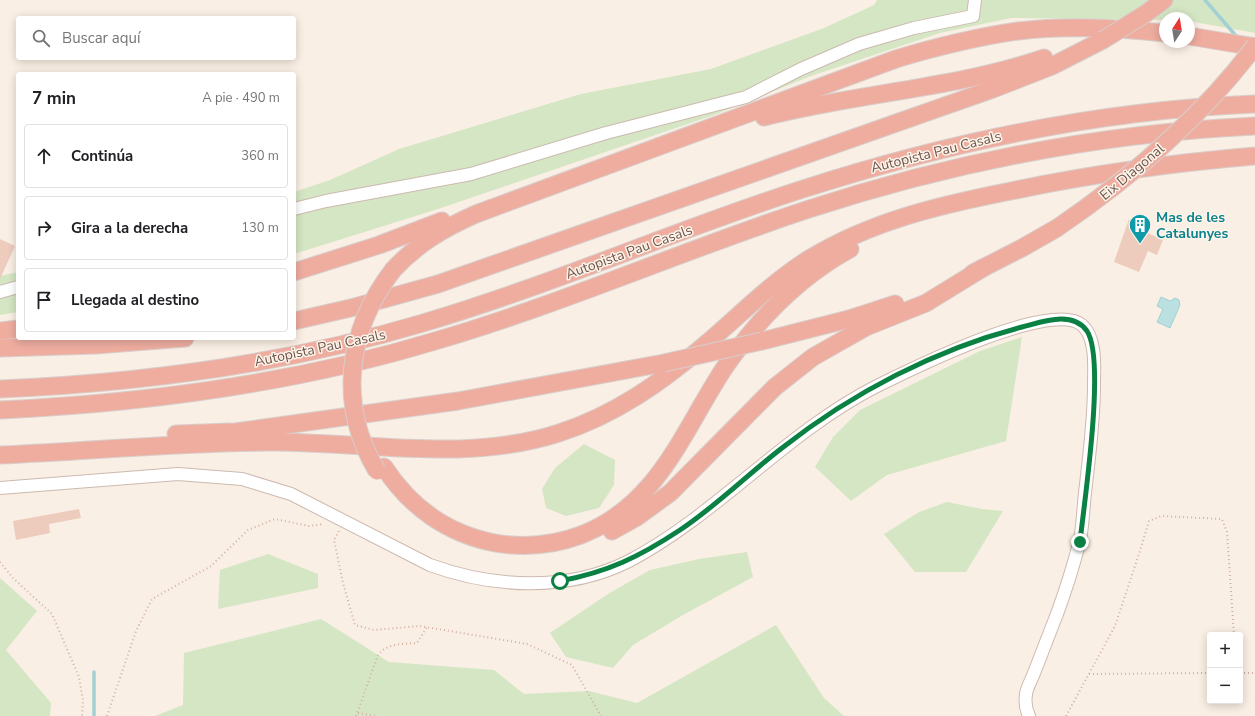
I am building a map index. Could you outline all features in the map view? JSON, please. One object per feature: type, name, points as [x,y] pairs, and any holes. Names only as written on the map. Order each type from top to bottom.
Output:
[{"type":"highway","points":[[296,320],[398,296],[518,257],[993,89],[1052,66],[1103,40],[1145,14],[1164,0]]},
{"type":"highway","points":[[983,268],[926,303],[866,327],[813,357],[775,387],[688,476],[654,506],[623,525],[575,545],[546,552],[520,553],[481,548],[463,542],[432,527],[396,497],[380,469],[365,424],[360,394],[360,368],[365,342],[373,317],[396,272],[423,242],[441,230],[476,214],[556,183],[896,59],[937,47],[1018,31],[1064,28],[1100,28],[1159,33]]},
{"type":"highway","points":[[1195,37],[1254,46]]},
{"type":"highway","name":"Eix Diagonal","points":[[983,268],[1057,228],[1112,190],[1160,150],[1219,90],[1254,46]]},
{"type":"highway","points":[[396,272],[428,248],[472,224],[746,122],[798,109],[1004,70],[1060,52],[1083,50]]},
{"type":"highway","name":"Autopista Pau Casals","points":[[0,389],[150,378],[256,362],[326,348],[377,336],[478,306],[793,192],[910,157],[1022,132],[1078,122],[1187,108],[1255,104]]},
{"type":"highway","name":"Autopista Pau Casals","points":[[0,410],[152,399],[265,382],[370,360],[490,325],[756,228],[850,196],[919,177],[981,162],[1087,142],[1189,129],[1255,126]]},
{"type":"highway","points":[[0,455],[152,445],[291,442],[471,449],[504,446],[556,434],[604,415],[642,393],[707,343],[741,311],[785,276],[811,258],[852,237],[896,218],[940,206],[1063,180],[1176,163],[1255,156]]},
{"type":"highway","points":[[380,469],[417,506],[447,527],[466,536],[501,544],[538,545],[573,538],[589,532],[623,512],[647,490],[678,446],[726,366],[761,321],[807,277],[857,245],[901,226],[942,212],[1010,196],[1063,180]]},
{"type":"highway","points":[[296,271],[556,183]]},
{"type":"highway","points":[[152,445],[169,439],[208,436],[458,401],[664,363],[762,341],[888,307],[948,284],[983,268]]},
{"type":"highway","points":[[0,331],[16,329]]},
{"type":"highway","points":[[0,349],[96,345],[160,340]]},
{"type":"highway","points":[[0,445],[208,431],[230,432]]},
{"type":"street","points":[[296,208],[326,201],[471,174],[606,133],[746,97],[801,69],[858,44],[914,28],[973,16],[976,0]]},
{"type":"street","points":[[0,292],[16,288]]},
{"type":"street","points":[[0,488],[178,474],[217,476],[242,480],[291,494],[430,565],[454,574],[507,583],[535,583],[584,577],[605,571],[628,561],[681,529],[783,447],[824,417],[864,393],[945,354],[1000,332],[1050,320],[1063,319],[1074,321],[1082,325],[1088,333],[1092,348],[1094,379],[1094,418],[1082,527],[1080,542],[1058,612],[1026,694],[1026,713],[1029,716]]},
{"type":"path","points":[[1066,716],[1114,626],[1138,557],[1148,521],[1161,516],[1222,519],[1228,532],[1234,632]]},
{"type":"path","points":[[107,716],[136,631],[152,598],[211,566],[248,530],[275,519],[309,526],[344,522]]},
{"type":"path","points":[[344,522],[334,540],[342,583],[355,626],[374,630],[420,626],[527,644],[572,665],[601,716]]},
{"type":"path","points":[[0,562],[13,578],[52,614],[79,677],[83,701],[82,716]]},
{"type":"path","points":[[356,716],[378,655],[383,649],[393,645],[417,643],[427,627]]},
{"type":"path","points":[[1089,674],[1207,673]]},
{"type":"path","points":[[1243,673],[1255,673]]},
{"type":"path","points":[[358,713],[376,716]]},
{"type":"green space","points":[[877,0],[1255,0],[1255,33],[1195,22],[1195,12],[1159,12],[1159,20],[1011,18],[940,33],[811,76],[714,115],[438,209],[296,253],[296,191],[330,180],[399,149],[581,94],[711,69],[824,28],[874,5]]},
{"type":"green space","points":[[16,272],[16,312],[0,315],[0,276]]},
{"type":"green space","points":[[1022,337],[1006,441],[887,475],[851,501],[815,467],[833,437],[860,410],[980,351]]},
{"type":"green space","points":[[584,444],[615,460],[614,485],[599,508],[566,516],[546,508],[542,489],[555,468]]},
{"type":"green space","points":[[947,502],[982,509],[1003,511],[966,572],[915,572],[884,534],[919,512]]},
{"type":"green space","points":[[747,552],[753,577],[683,615],[633,645],[613,668],[566,657],[550,633],[608,594],[650,570],[699,559]]},
{"type":"green space","points":[[268,554],[318,574],[318,588],[218,609],[220,570]]},
{"type":"green space","points":[[0,578],[37,611],[6,650],[51,703],[50,716],[0,716]]},
{"type":"green space","points":[[321,619],[389,662],[494,670],[524,694],[589,691],[637,703],[776,625],[824,698],[844,716],[155,716],[183,705],[184,653]]},
{"type":"water","points":[[1161,297],[1170,301],[1175,298],[1179,300],[1180,305],[1170,328],[1157,322],[1163,309],[1157,306]]},
{"type":"building","name":"Mas de les Catalunyes","points":[[1129,219],[1143,223],[1139,229],[1163,240],[1157,255],[1148,251],[1139,272],[1114,262]]},
{"type":"building","points":[[0,239],[15,246],[0,279]]},
{"type":"building","points":[[79,509],[81,518],[49,524],[50,533],[16,540],[13,521]]},
{"type":"waterway","points":[[1205,0],[1237,37]]},
{"type":"waterway","points":[[94,672],[94,716]]},
{"type":"place","name":"Mas de les Catalunyes","points":[[1140,244]]},
{"type":"route","points":[[560,581],[584,577],[605,571],[628,561],[681,529],[783,447],[824,417],[864,393],[908,370],[1000,332],[1050,320],[1063,319],[1074,321],[1082,325],[1088,333],[1092,348],[1094,418],[1080,542]]}]
